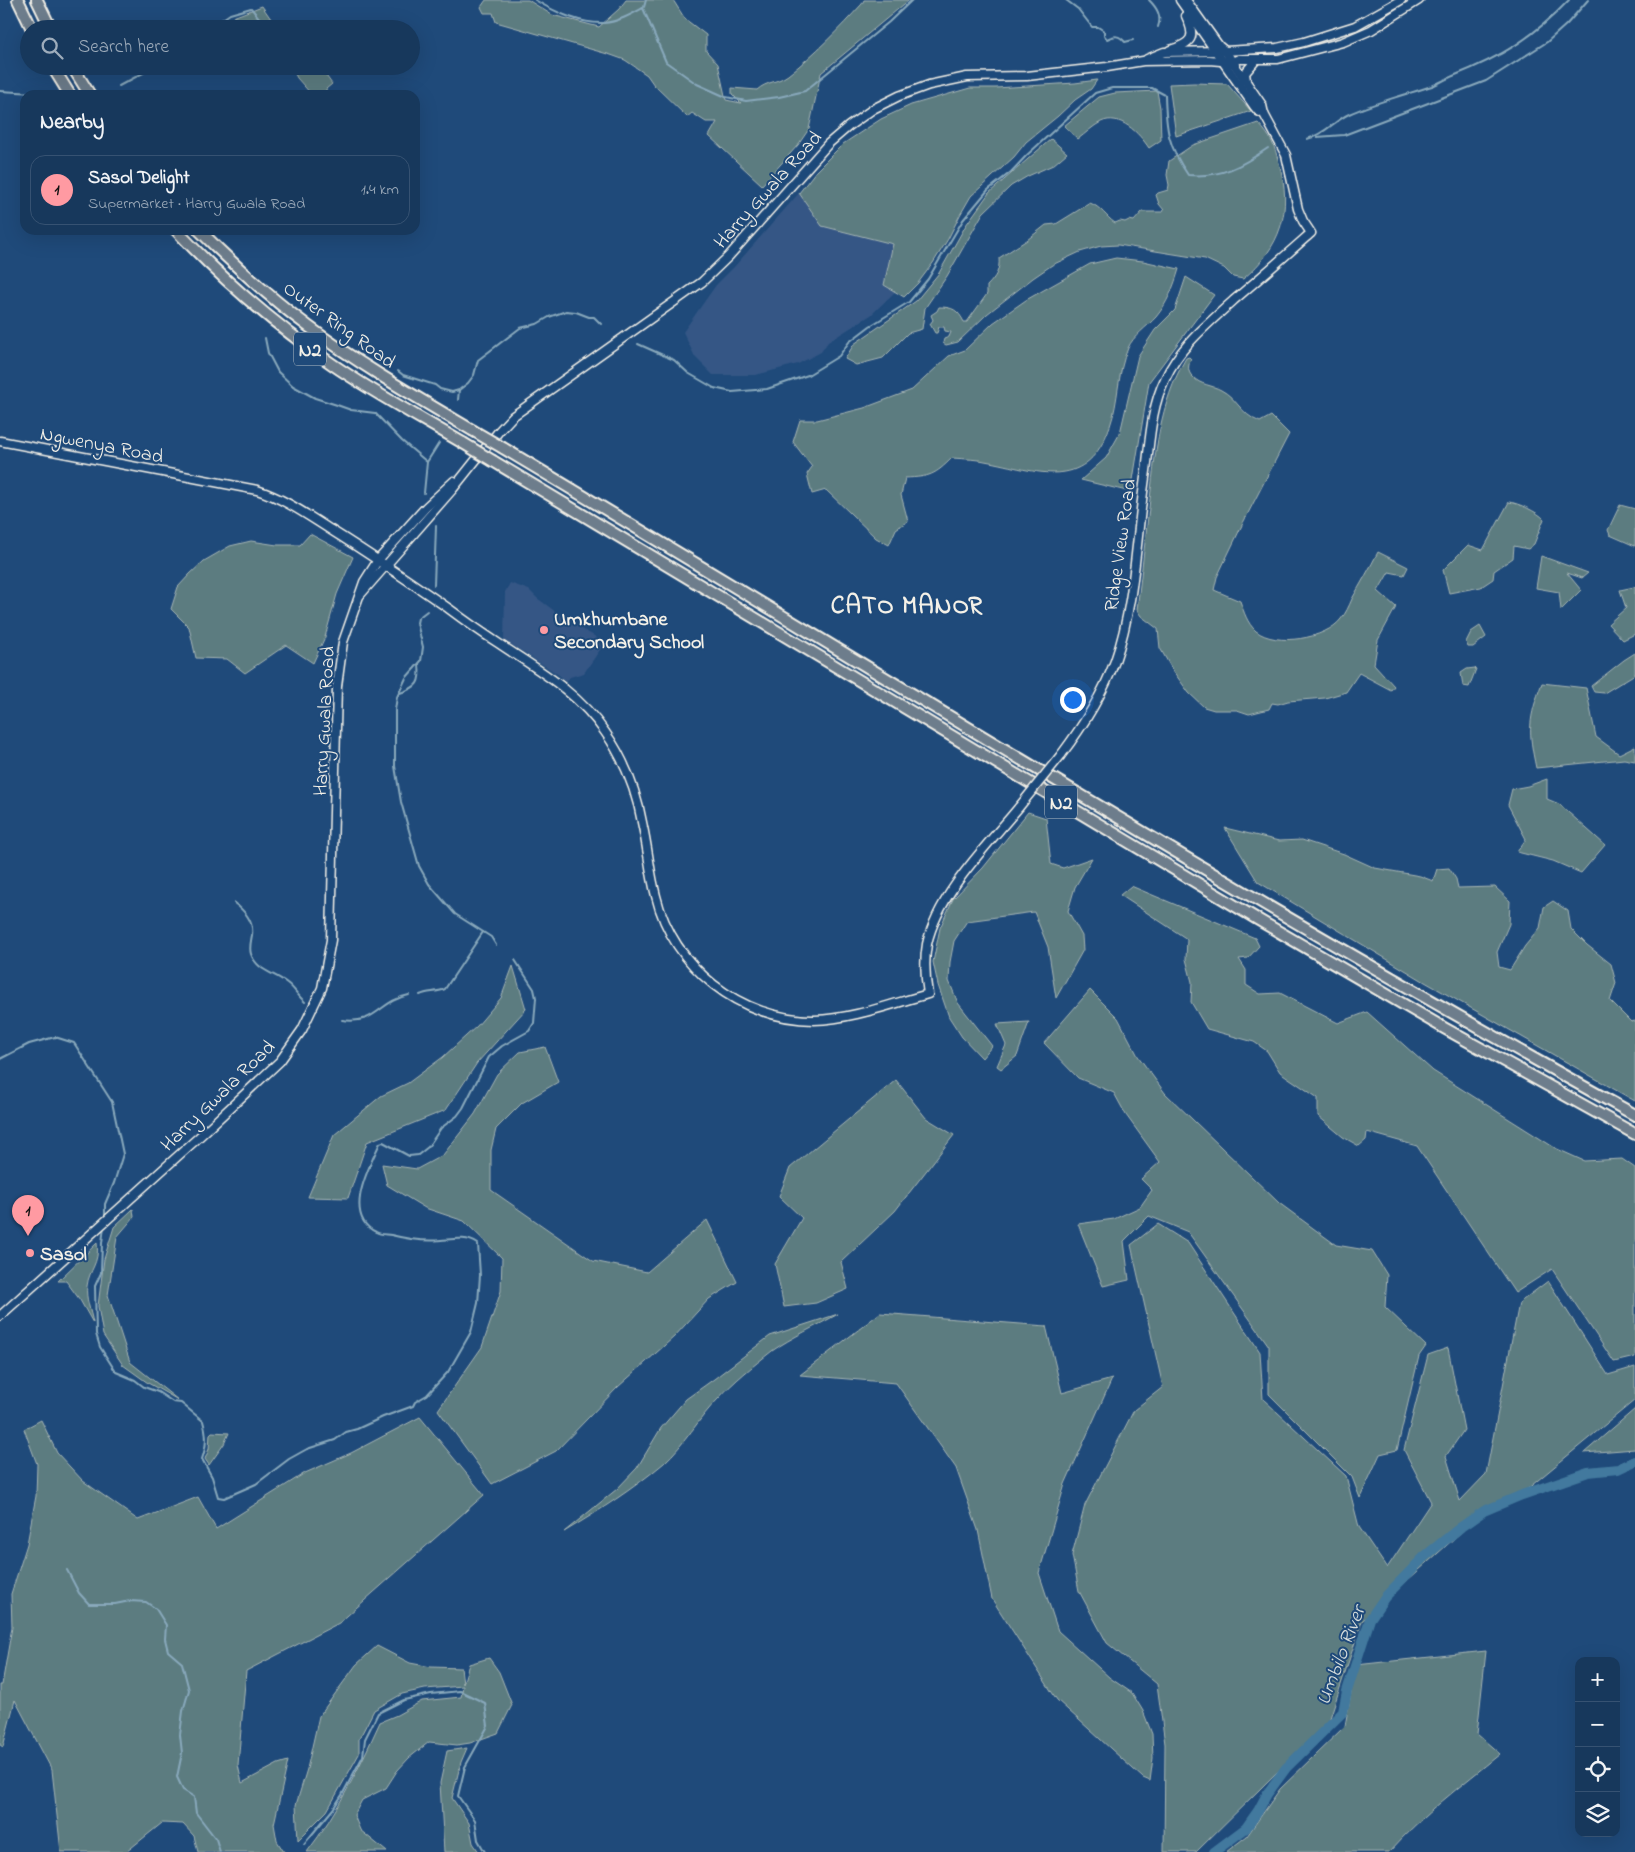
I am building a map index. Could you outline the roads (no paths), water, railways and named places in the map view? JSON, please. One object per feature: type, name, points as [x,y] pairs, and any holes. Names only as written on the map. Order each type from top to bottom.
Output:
[{"type":"highway","points":[[18,0],[28,20]]},
{"type":"highway","points":[[37,0],[47,20]]},
{"type":"highway","points":[[58,75],[67,90]]},
{"type":"highway","points":[[78,75],[87,90]]},
{"type":"highway","name":"N2","points":[[181,235],[223,277],[300,342],[360,382],[1257,919],[1444,1028],[1635,1134]]},
{"type":"highway","name":"Outer Ring Road","points":[[204,235],[231,262],[306,325],[382,376],[1246,893],[1409,988],[1635,1114]]},
{"type":"main road","name":"Ridge View Road","points":[[1180,0],[1258,111],[1264,114]]},
{"type":"main road","points":[[1164,52],[1186,45],[1191,38],[1192,29],[1180,0]]},
{"type":"main road","name":"Ridge View Road","points":[[928,994],[925,976],[927,944],[938,914],[950,892],[1082,726],[1098,698],[1115,661],[1131,589],[1154,412],[1165,379],[1174,361],[1194,336],[1311,233],[1298,209],[1286,155],[1264,114],[1262,106],[1246,80],[1186,0]]},
{"type":"main road","name":"Harry Gwala Road","points":[[1143,61],[1164,52],[1216,52],[1277,48],[1330,35],[1372,18],[1401,0]]},
{"type":"main road","name":"Harry Gwala Road","points":[[360,595],[387,566],[513,416],[702,282],[729,256],[828,144],[873,109],[899,96],[929,85],[966,77],[1027,76],[1143,61],[1222,60],[1232,62],[1239,59],[1278,58],[1342,42],[1371,30],[1419,0]]},
{"type":"main road","points":[[1246,80],[1245,74],[1256,60]]},
{"type":"main road","name":"Ngwenya Road","points":[[0,441],[257,490],[284,500],[378,560],[555,680],[578,700],[605,731],[623,763],[634,791],[643,826],[655,896],[666,926],[686,958],[698,972],[716,987],[734,998],[759,1010],[782,1016],[813,1020],[845,1017],[928,994]]},
{"type":"main road","name":"Harry Gwala Road","points":[[0,1316],[280,1062],[302,1030],[322,988],[331,940],[338,686],[343,642],[364,582],[378,560],[426,507],[472,465]]},
{"type":"main road","points":[[364,582],[370,555]]},
{"type":"waterway","points":[[535,0],[568,16],[585,22],[595,23],[614,21],[643,8],[666,62],[697,84],[726,97],[746,101],[779,97],[805,91],[889,22],[912,0]]},
{"type":"waterway","points":[[644,7],[646,0]]},
{"type":"waterway","points":[[1066,0],[1078,9],[1092,27],[1098,27],[1104,31],[1107,39],[1117,36],[1125,42],[1133,40]]},
{"type":"waterway","points":[[1149,0],[1158,12],[1158,27]]},
{"type":"waterway","points":[[1307,139],[1319,134],[1349,114],[1432,86],[1501,54],[1529,36],[1569,0]]},
{"type":"waterway","points":[[1317,137],[1344,135],[1486,81],[1547,42],[1567,24],[1588,0]]},
{"type":"waterway","points":[[221,20],[230,14],[251,8],[261,20]]},
{"type":"waterway","points":[[119,86],[139,75]]},
{"type":"waterway","points":[[638,344],[674,360],[688,373],[714,388],[732,392],[767,389],[808,375],[839,356],[849,342],[870,326],[909,302],[928,279],[963,220],[988,190],[1011,172],[1095,93],[1112,88],[1152,88],[1165,95],[1169,137],[1176,155],[1188,175],[1221,173],[1240,165],[1268,148]]},
{"type":"waterway","points":[[0,91],[20,92]]},
{"type":"waterway","points":[[398,371],[403,375],[452,392],[459,390],[468,383],[474,375],[478,360],[520,328],[537,324],[566,311],[594,317],[601,324]]},
{"type":"waterway","points":[[265,338],[268,353],[278,372],[293,386],[315,398],[351,410],[375,413],[402,441],[427,462]]},
{"type":"waterway","points":[[458,400],[459,390]]},
{"type":"waterway","points":[[424,493],[427,462],[439,443]]},
{"type":"waterway","points":[[434,585],[436,526]]},
{"type":"waterway","points":[[427,611],[418,618],[417,623],[423,647],[421,661],[406,678],[397,697],[395,710],[395,766],[401,802],[419,866],[429,884],[455,914],[491,937],[496,945]]},
{"type":"waterway","points":[[400,693],[411,689],[419,680],[419,664]]},
{"type":"waterway","points":[[234,903],[242,909],[252,925],[250,949],[254,960],[262,968],[290,985],[305,1002]]},
{"type":"waterway","points":[[420,995],[445,989],[483,932]]},
{"type":"waterway","points":[[104,1226],[101,1273],[95,1286],[96,1334],[100,1347],[116,1372],[135,1380],[144,1387],[158,1392],[173,1402],[181,1403],[203,1421],[206,1440],[202,1459],[212,1477],[218,1497],[224,1498],[256,1484],[289,1459],[307,1449],[335,1440],[346,1432],[413,1406],[415,1402],[427,1395],[448,1372],[471,1332],[478,1303],[480,1275],[478,1244],[464,1239],[435,1241],[409,1239],[378,1233],[366,1225],[361,1215],[359,1203],[361,1190],[380,1143],[383,1142],[409,1156],[418,1155],[428,1147],[441,1128],[457,1116],[463,1108],[489,1057],[502,1046],[529,1031],[534,1023],[536,998],[534,989],[515,960]]},
{"type":"waterway","points":[[342,1020],[354,1021],[363,1019],[371,1016],[391,1002],[409,995]]},
{"type":"waterway","points":[[0,1059],[29,1044],[55,1037],[74,1043],[112,1102],[123,1154],[105,1204],[105,1218]]},
{"type":"waterway","name":"Umbilo River","points":[[1214,1852],[1246,1828],[1286,1768],[1343,1712],[1347,1691],[1370,1619],[1385,1597],[1424,1557],[1484,1511],[1522,1495],[1588,1472],[1618,1469],[1635,1461]]},
{"type":"waterway","points":[[67,1570],[79,1593],[89,1604],[115,1604],[130,1601],[146,1602],[156,1609],[166,1625],[165,1639],[168,1651],[182,1663],[189,1690],[183,1711],[180,1735],[182,1753],[177,1777],[183,1790],[194,1797],[196,1813],[216,1839],[220,1852]]},
{"type":"waterway","points":[[304,1844],[342,1795],[363,1756],[365,1739],[378,1713],[404,1700],[431,1694],[460,1691],[485,1703],[488,1726],[465,1767],[458,1796],[475,1820],[478,1840],[485,1852]]},
{"type":"place","name":"Umkhumbane Secondary School","points":[[544,630]]},
{"type":"place","name":"Sasol Delight","points":[[28,1236]]},
{"type":"place","name":"Sasol","points":[[30,1253]]},
{"type":"district","name":"CATO MANOR","points":[[907,604]]}]
